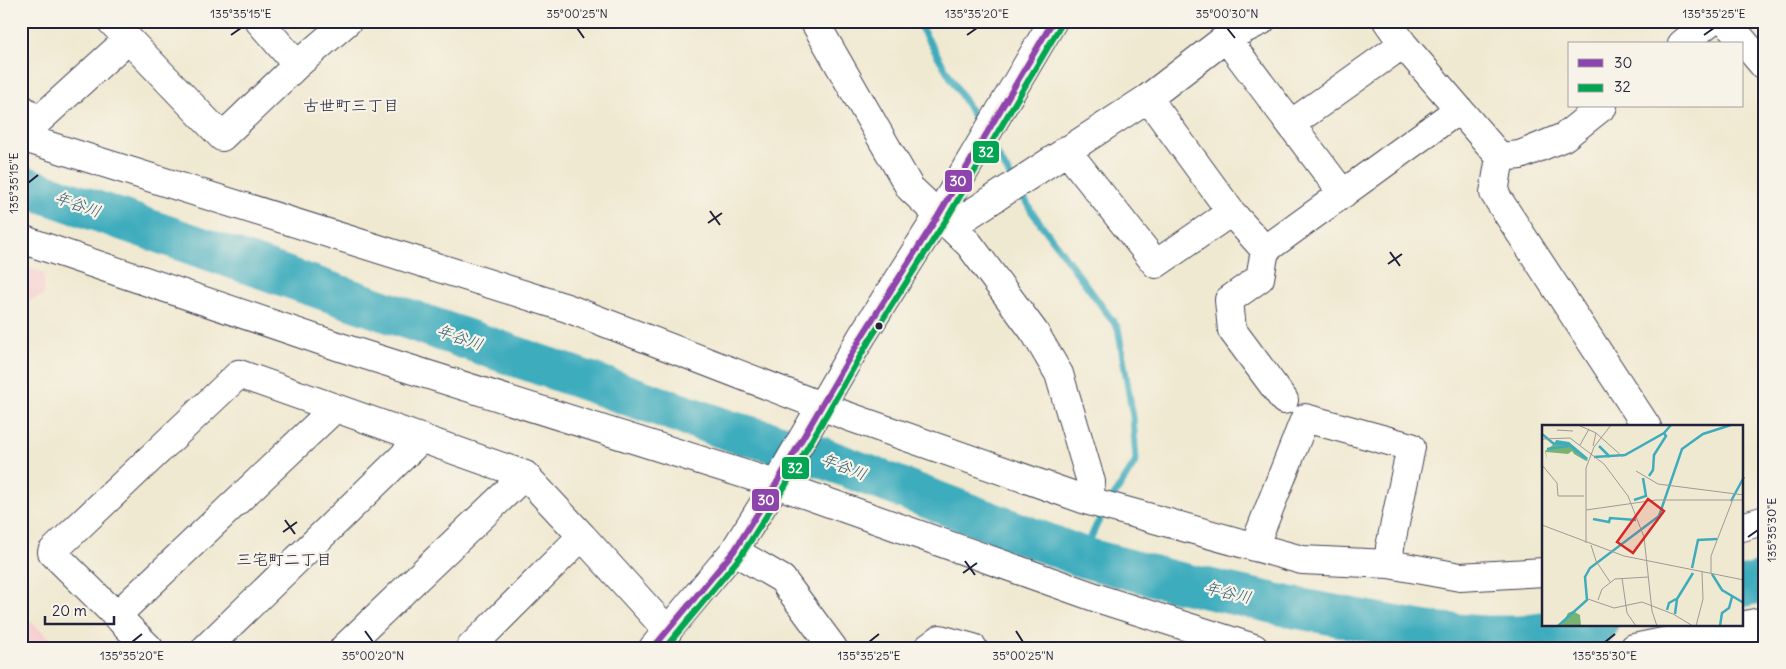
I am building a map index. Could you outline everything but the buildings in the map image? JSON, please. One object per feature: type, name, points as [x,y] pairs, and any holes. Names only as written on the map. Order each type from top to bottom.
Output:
[{"type":"street","points":[[259,21],[297,65]]},
{"type":"street","points":[[21,108],[38,121],[120,30],[222,137],[297,65],[348,21]]},
{"type":"street","points":[[814,21],[910,188],[969,244],[1035,333],[1059,374],[1091,482],[1089,500]]},
{"type":"street","points":[[149,648],[52,552],[239,374],[525,475],[582,536],[660,640],[734,551],[862,336],[938,216],[1053,21]]},
{"type":"street","points":[[938,216],[961,220],[1148,98],[1226,38],[1261,21]]},
{"type":"street","points":[[1386,21],[1458,110],[1500,157]]},
{"type":"street","points":[[1685,42],[1711,21]]},
{"type":"street","points":[[1726,21],[1744,42]]},
{"type":"street","points":[[1226,38],[1344,194]]},
{"type":"street","points":[[1744,42],[1765,67]]},
{"type":"street","points":[[1291,124],[1403,44]]},
{"type":"street","points":[[1148,98],[1231,212],[1266,250]]},
{"type":"street","points":[[1500,157],[1520,155],[1564,137],[1600,108]]},
{"type":"street","points":[[1284,400],[1232,330],[1229,300],[1260,278],[1266,250],[1458,110]]},
{"type":"street","points":[[21,137],[567,308],[816,414],[847,416],[1089,500],[1302,560],[1389,564],[1460,577],[1542,572]]},
{"type":"street","points":[[1066,150],[1156,264],[1231,212]]},
{"type":"street","points":[[1500,157],[1494,193],[1646,425]]},
{"type":"street","points":[[21,240],[343,348],[779,478],[1104,600],[1254,648]]},
{"type":"street","points":[[116,616],[335,408]]},
{"type":"street","points":[[1254,547],[1305,418],[1411,447],[1390,547],[1389,564]]},
{"type":"street","points":[[206,648],[422,438]]},
{"type":"street","points":[[344,648],[525,475]]},
{"type":"street","points":[[1744,526],[1765,520]]},
{"type":"street","points":[[470,648],[582,536]]},
{"type":"street","points":[[734,551],[782,579],[833,648]]},
{"type":"street","points":[[1744,625],[1765,621]]},
{"type":"street","points":[[1639,647],[1741,626]]},
{"type":"street","points":[[928,648],[940,639],[973,648]]},
{"type":"street","points":[[1744,648],[1765,643]]},
{"type":"shaded area","points":[[21,265],[44,273],[44,295],[21,303]]},
{"type":"shaded area","points":[[21,603],[25,617],[56,643],[51,648],[21,648]]},
{"type":"waterway","points":[[917,21],[982,130]]},
{"type":"waterway","points":[[989,141],[1012,179]]},
{"type":"waterway","name":"年谷川","points":[[21,185],[734,432],[805,451],[1082,557],[1173,581],[1290,607],[1427,632],[1484,636],[1520,636],[1591,626]]},
{"type":"waterway","points":[[1018,188],[1032,212],[1118,328],[1133,417],[1136,461],[1110,502]]},
{"type":"waterway","points":[[1082,557],[1105,511]]},
{"type":"waterway","name":"年谷川","points":[[1744,586],[1765,581]]},
{"type":"transit line","name":"30","points":[[653,648],[734,551],[776,484],[862,336],[938,216],[1053,21]]},
{"type":"transit line","name":"32","points":[[665,648],[741,556],[784,488],[869,341],[946,220],[1061,25]]},
{"type":"district","name":"古世町三丁目","points":[[351,105]]},
{"type":"district","name":"三宅町二丁目","points":[[284,559]]}]
